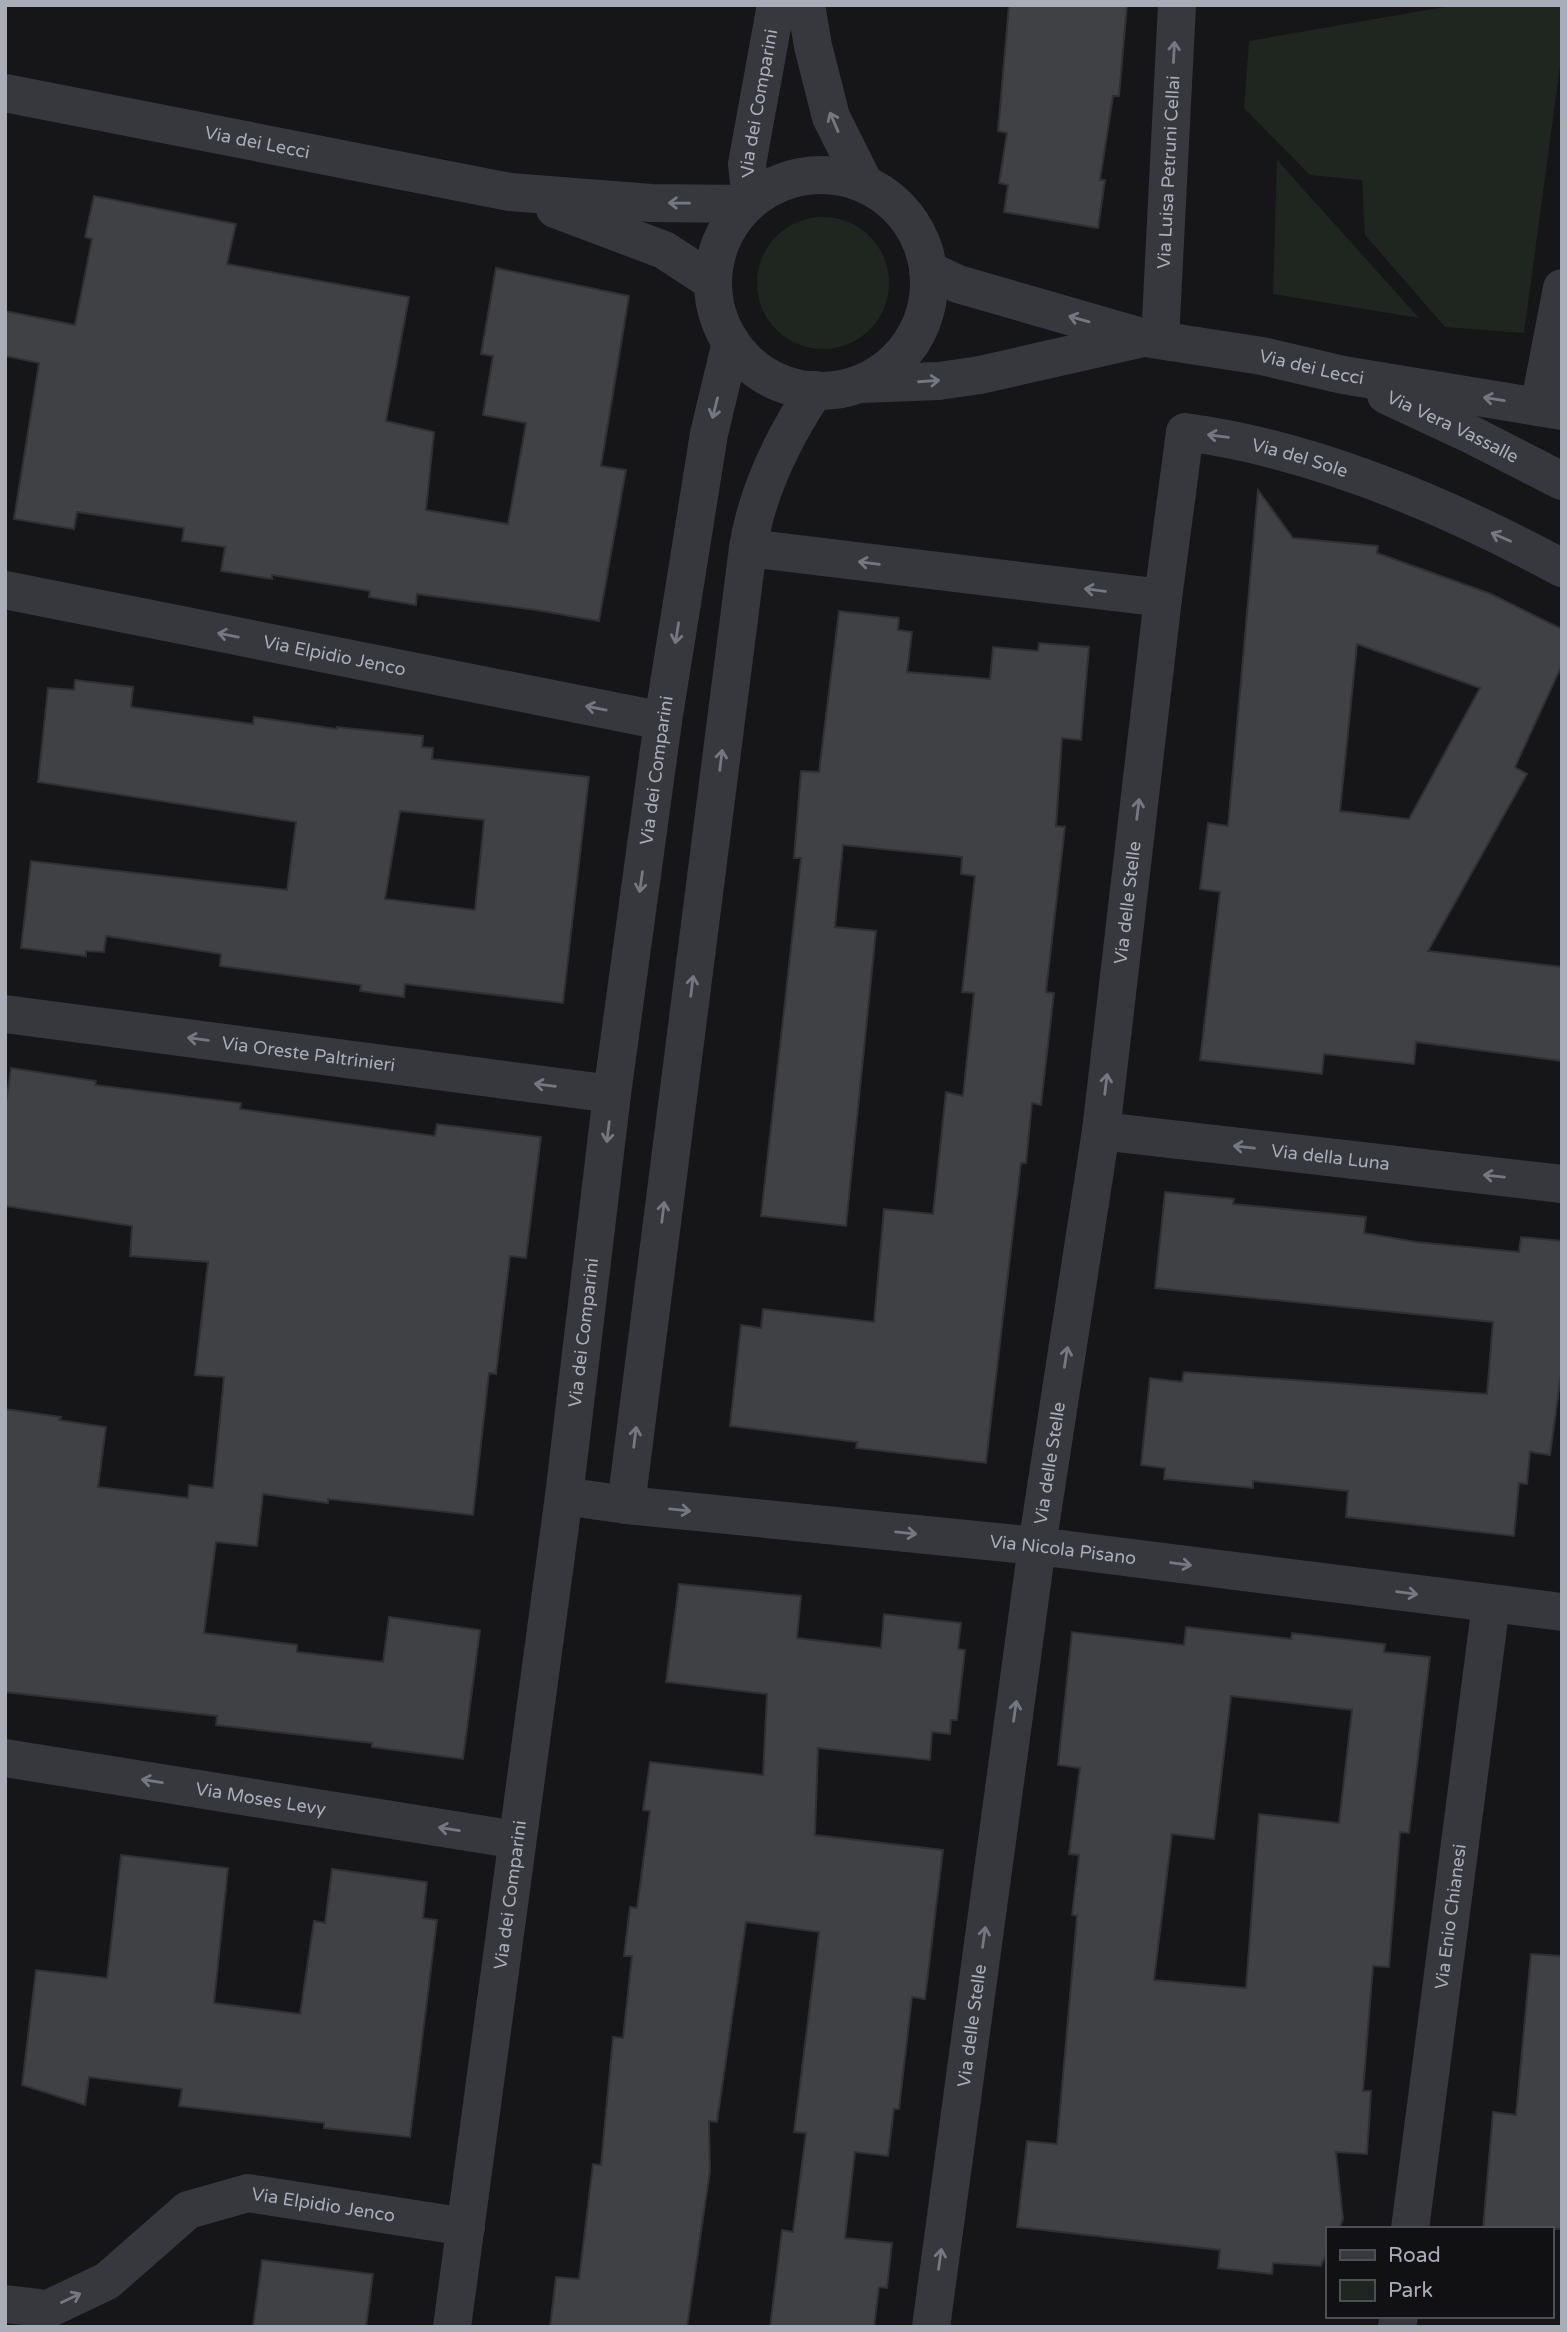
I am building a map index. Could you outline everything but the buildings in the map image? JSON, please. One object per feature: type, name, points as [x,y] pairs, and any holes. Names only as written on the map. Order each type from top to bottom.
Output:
[{"type":"street","name":"Via dei Comparini","points":[[749,202],[747,164],[776,5]]},
{"type":"street","points":[[806,5],[831,117],[864,183]]},
{"type":"street","name":"Via Luisa Petruni Cellai","points":[[1152,339],[1177,5]]},
{"type":"street","name":"Via dei Lecci","points":[[5,93],[510,192],[651,203],[749,202]]},
{"type":"street","points":[[812,175],[847,177],[864,183],[895,204],[908,218],[925,251],[928,270],[925,311],[907,348],[879,375],[861,384],[815,390],[790,386],[767,376],[741,355],[731,342],[719,317],[713,282],[720,244],[727,229],[749,202],[778,184],[812,175]]},
{"type":"street","name":"Via dei Lecci","points":[[510,192],[639,239],[688,264],[713,282]]},
{"type":"street","name":"Via dei Lecci","points":[[928,270],[958,284],[1152,339],[1262,356],[1343,374],[1550,409]]},
{"type":"street","points":[[1550,409],[1562,288]]},
{"type":"street","name":"Via dei Lecci","points":[[861,384],[939,381],[1152,339]]},
{"type":"street","name":"Via dei Comparini","points":[[452,2327],[564,1496],[612,1094],[663,721],[709,434],[731,342]]},
{"type":"street","name":"Via Vera Vassalle","points":[[1343,374],[1562,481]]},
{"type":"street","points":[[626,1505],[752,524],[771,470],[796,418],[815,390]]},
{"type":"street","name":"Via del Sole","points":[[1163,598],[1185,432],[1230,438],[1288,452],[1414,497],[1520,545],[1562,568]]},
{"type":"street","points":[[748,548],[1163,598]]},
{"type":"street","name":"Via Elpidio Jenco","points":[[5,590],[663,721]]},
{"type":"street","name":"Via delle Stelle","points":[[931,2327],[1037,1546],[1101,1131],[1163,598]]},
{"type":"street","name":"Via Oreste Paltrinieri","points":[[5,1014],[612,1094]]},
{"type":"street","name":"Via della Luna","points":[[1101,1131],[1562,1184]]},
{"type":"street","name":"Via Nicola Pisano","points":[[564,1496],[626,1505],[1037,1546],[1562,1612]]},
{"type":"street","name":"Via Enio Chianesi","points":[[1410,2227],[1492,1604]]},
{"type":"street","name":"Via Moses Levy","points":[[5,1758],[517,1840]]},
{"type":"street","name":"Via Elpidio Jenco","points":[[5,2304],[48,2309],[107,2281],[188,2210],[248,2193],[466,2227]]},
{"type":"green space","points":[[1456,5],[1562,5],[1562,52],[1524,333],[1445,327],[1365,235],[1362,180],[1310,175],[1244,108],[1249,41]]},
{"type":"green space","points":[[1277,160],[1419,318],[1273,294]]},
{"type":"green space","points":[[823,217],[848,222],[869,237],[884,258],[889,283],[884,308],[869,329],[848,344],[823,349],[798,344],[777,329],[762,308],[757,283],[762,258],[777,237],[798,222]]}]
